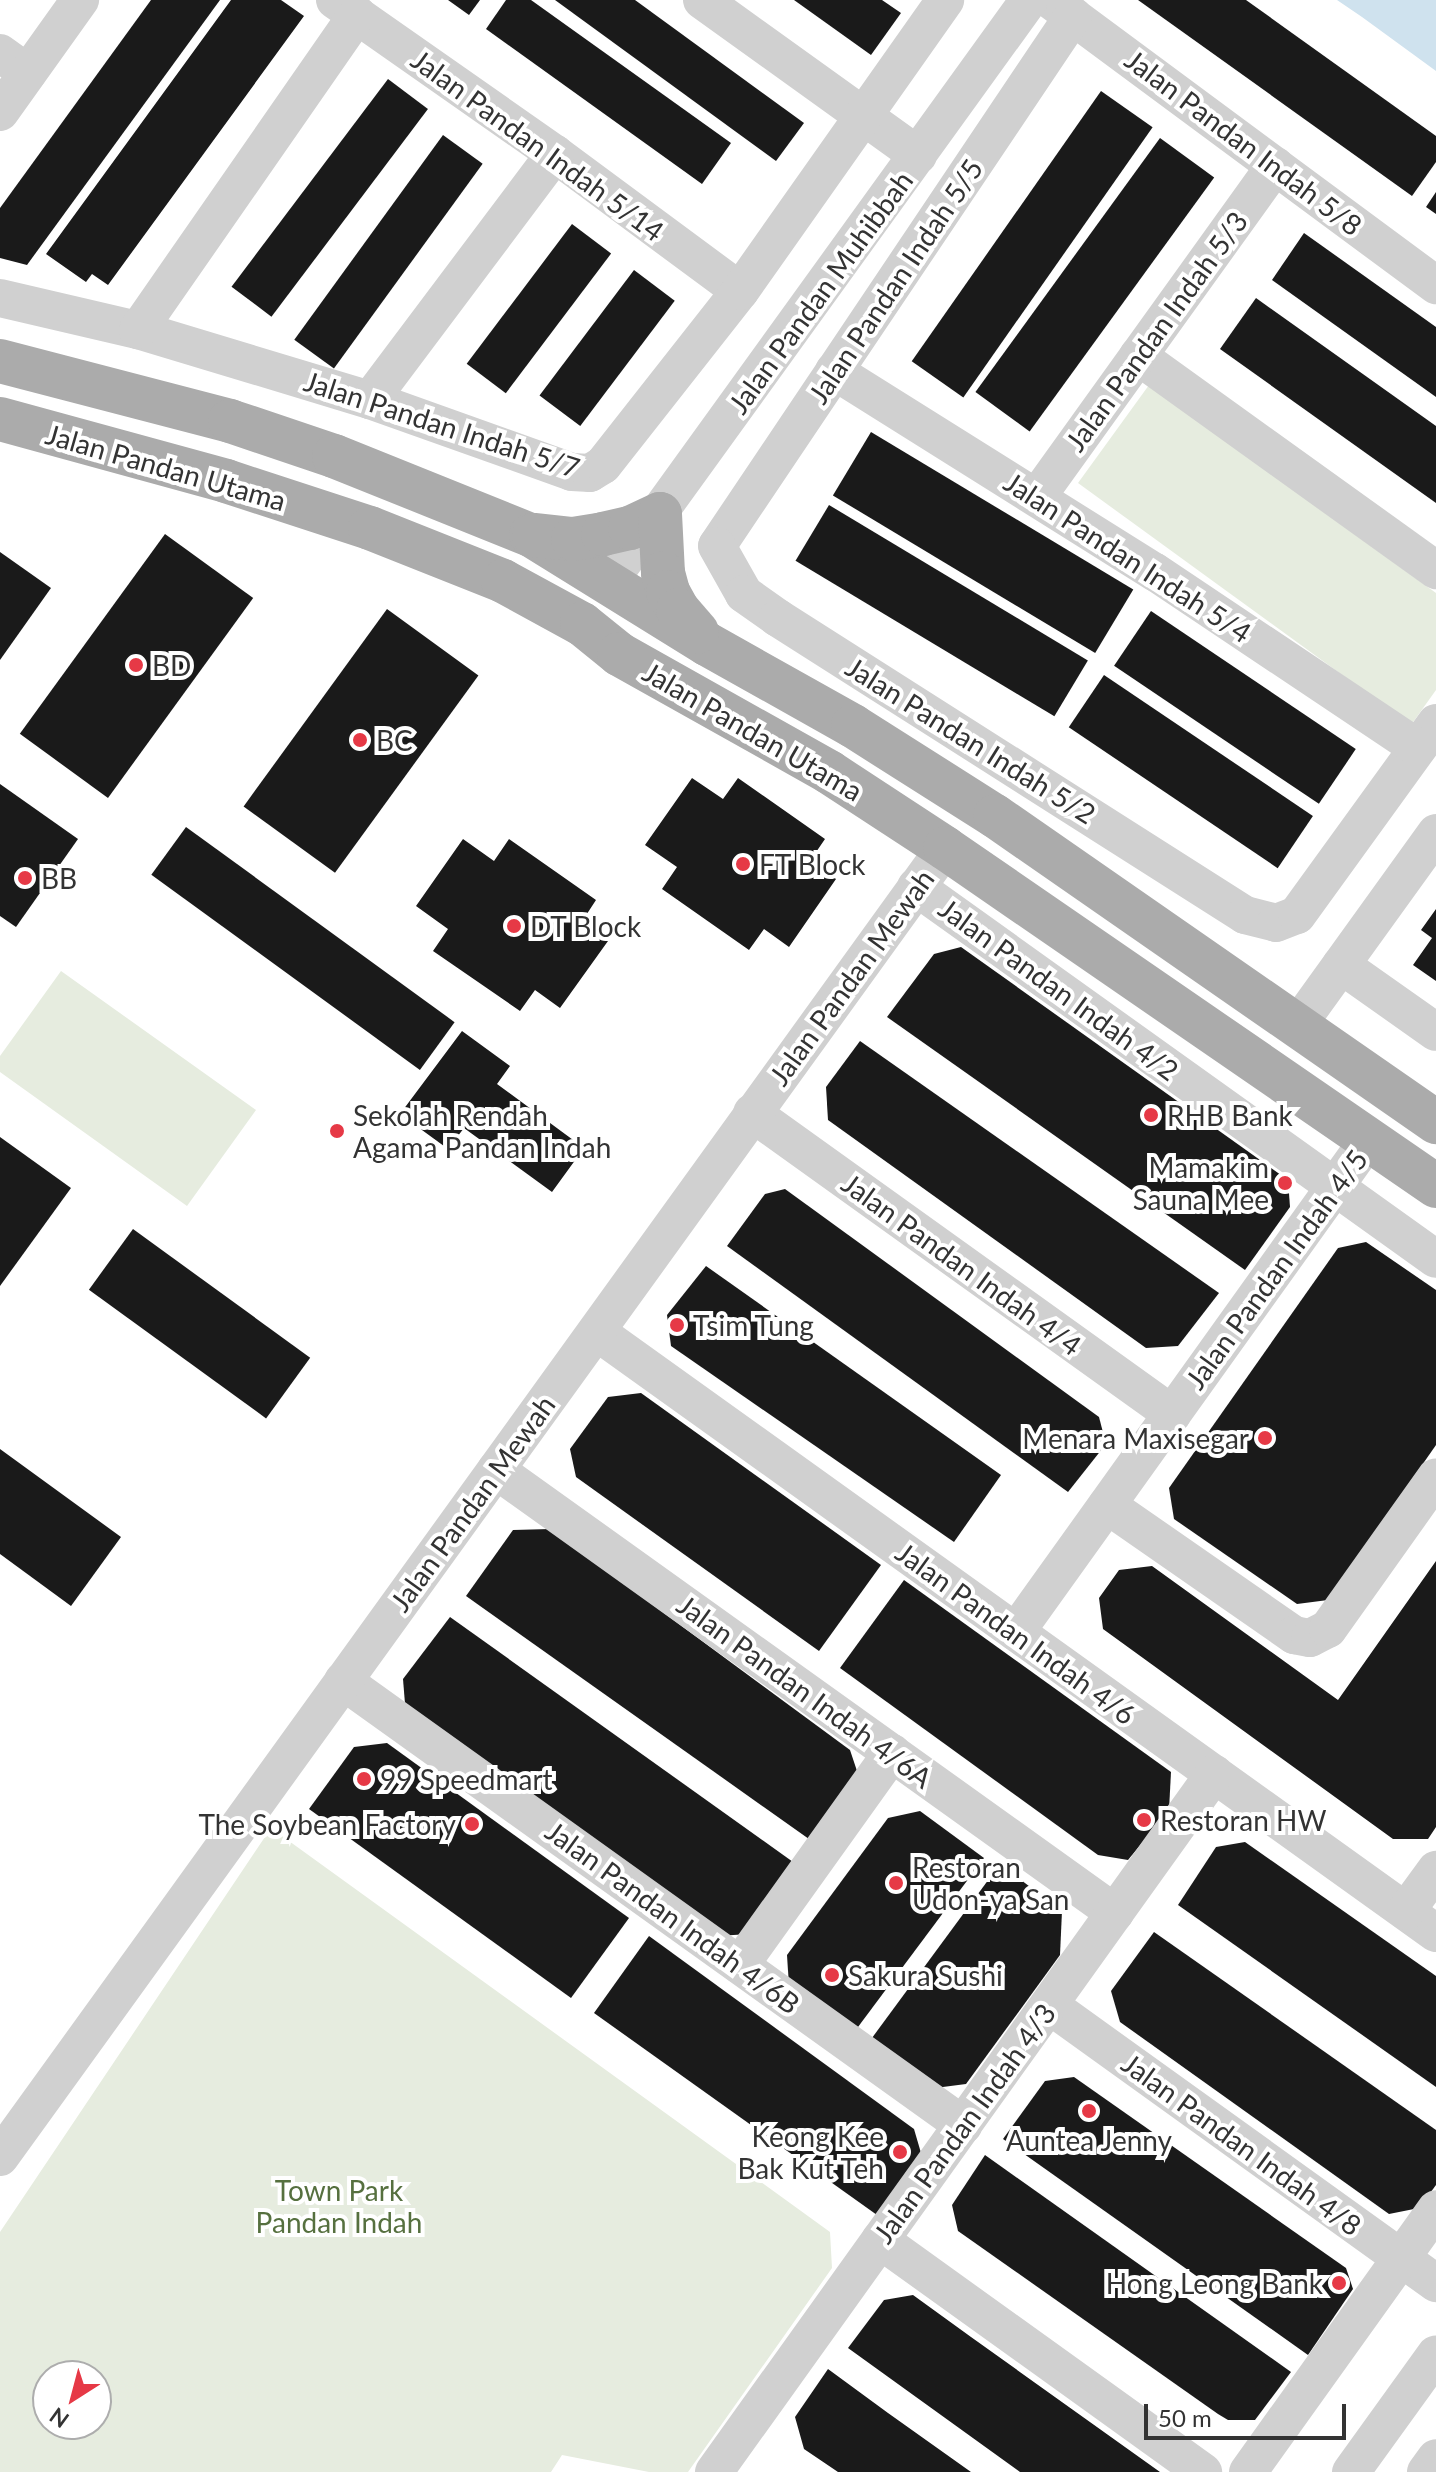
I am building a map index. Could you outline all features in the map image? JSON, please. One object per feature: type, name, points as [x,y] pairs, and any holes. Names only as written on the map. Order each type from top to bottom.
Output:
[{"type":"main road","name":"Jalan Pandan Utama","points":[[0,361],[230,421],[334,456],[531,535],[707,644],[853,726],[995,816],[1436,1122]]},
{"type":"main road","name":"Jalan Pandan Utama","points":[[0,419],[226,481],[370,528],[503,581],[582,624],[619,654],[829,772],[945,848],[1436,1186]]},
{"type":"main road","points":[[531,535],[573,539],[630,528],[660,514],[663,573],[668,592],[678,610],[707,644]]},
{"type":"main road","points":[[503,581],[554,589],[608,583],[619,654]]},
{"type":"main road","points":[[1297,1026],[1350,1078],[1365,1116],[1369,1139]]},
{"type":"street","points":[[0,112],[14,63],[80,0]]},
{"type":"street","points":[[702,0],[918,155]]},
{"type":"street","name":"Jalan Pandan Indah 5/7","points":[[0,298],[138,330],[370,400],[572,472],[590,473],[603,465],[740,291],[945,0]]},
{"type":"street","name":"Jalan Pandan Muhibbah","points":[[608,583],[1029,0]]},
{"type":"street","points":[[138,330],[346,8]]},
{"type":"street","name":"Jalan Pandan Indah 5/14","points":[[346,8],[555,154],[740,291]]},
{"type":"street","name":"Jalan Pandan Indah 5/8","points":[[1062,8],[1436,285]]},
{"type":"street","name":"Jalan Pandan Indah 5/5","points":[[717,546],[834,371],[1062,8]]},
{"type":"street","points":[[370,400],[555,154]]},
{"type":"street","name":"Jalan Pandan Indah 5/3","points":[[1037,497],[1275,166]]},
{"type":"street","points":[[1138,356],[1436,570]]},
{"type":"street","name":"Jalan Pandan Indah 5/4","points":[[834,371],[1427,736]]},
{"type":"street","name":"Jalan Pandan Indah 5/2","points":[[717,546],[744,594],[778,618],[1245,915],[1276,923],[1297,915],[1427,736]]},
{"type":"street","points":[[1297,1026],[1436,833]]},
{"type":"street","name":"Jalan Pandan Mewah","points":[[0,2157],[945,848]]},
{"type":"street","name":"Jalan Pandan Indah 4/2","points":[[916,887],[1436,1259]]},
{"type":"street","points":[[1341,965],[1436,1032]]},
{"type":"street","name":"Jalan Pandan Indah 4/4","points":[[752,1113],[1172,1414]]},
{"type":"street","name":"Jalan Pandan Indah 4/5","points":[[1016,1632],[1369,1139]]},
{"type":"street","name":"Jalan Pandan Indah 4/6","points":[[597,1332],[1421,1922]]},
{"type":"street","name":"Jalan Pandan Indah 4/6A","points":[[496,1470],[1115,1913]]},
{"type":"street","points":[[1107,1505],[1294,1635],[1310,1638],[1328,1629],[1436,1477]]},
{"type":"street","name":"Jalan Pandan Indah 4/6B","points":[[343,1681],[963,2125]]},
{"type":"street","points":[[740,1965],[892,1753]]},
{"type":"street","name":"Jalan Pandan Indah 4/3","points":[[730,2466],[880,2240],[1214,1774]]},
{"type":"street","points":[[1421,1922],[1436,1870]]},
{"type":"street","name":"Jalan Pandan Indah 4/8","points":[[1049,2005],[1436,2283]]},
{"type":"street","points":[[1248,2472],[1436,2209]]},
{"type":"street","points":[[880,2240],[1203,2472]]},
{"type":"street","points":[[1351,2472],[1436,2354]]},
{"type":"street","points":[[1426,2472],[1436,2458]]},
{"type":"green space","points":[[1149,385],[1436,593],[1436,690],[1411,725],[1078,483]]},
{"type":"green space","points":[[61,971],[256,1110],[187,1206],[0,1072],[0,1056]]},
{"type":"green space","name":"Town Park Pandan Indah","points":[[271,1828],[830,2232],[832,2268],[688,2472],[649,2472],[562,2455],[551,2472],[0,2472],[0,2232]]},
{"type":"water","points":[[1337,0],[1436,0],[1436,71],[1362,17]]},
{"type":"building","points":[[151,0],[220,0],[27,265],[0,258],[0,208]]},
{"type":"building","points":[[231,0],[281,0],[304,16],[108,285],[92,274],[86,282],[46,254]]},
{"type":"building","points":[[448,0],[480,0],[469,15]]},
{"type":"building","points":[[506,0],[531,0],[731,143],[702,184],[486,29]]},
{"type":"building","points":[[555,0],[635,0],[804,123],[776,161]]},
{"type":"building","points":[[794,0],[882,0],[901,13],[871,55]]},
{"type":"building","points":[[1138,0],[1246,0],[1436,136],[1436,162],[1412,196]]},
{"type":"building","points":[[388,79],[428,109],[271,317],[232,287]]},
{"type":"building","points":[[1101,91],[1153,127],[963,397],[912,361]]},
{"type":"building","points":[[443,135],[483,164],[334,368],[294,340]]},
{"type":"building","points":[[1160,138],[1214,177],[1030,431],[975,392]]},
{"type":"building","points":[[1436,192],[1436,214],[1426,207]]},
{"type":"building","points":[[572,224],[611,253],[506,393],[467,364]]},
{"type":"building","points":[[1304,233],[1436,327],[1436,397],[1272,280]]},
{"type":"building","points":[[634,270],[675,301],[580,426],[540,395]]},
{"type":"building","points":[[1256,298],[1436,426],[1436,503],[1220,349]]},
{"type":"building","points":[[871,432],[1133,590],[1095,653],[833,495]]},
{"type":"building","points":[[829,505],[1088,661],[1054,716],[796,561]]},
{"type":"building","name":"BD","points":[[165,534],[253,598],[108,798],[20,734]]},
{"type":"building","points":[[0,552],[51,588],[0,660]]},
{"type":"building","name":"BC","points":[[387,609],[478,675],[335,873],[244,806]]},
{"type":"building","points":[[1151,611],[1356,749],[1319,804],[1114,666]]},
{"type":"building","points":[[1104,675],[1313,816],[1278,868],[1069,727]]},
{"type":"building","name":"FT Block","points":[[692,778],[723,799],[738,778],[825,839],[810,861],[836,879],[789,947],[764,929],[749,950],[662,889],[677,867],[645,845]]},
{"type":"building","name":"BB","points":[[0,784],[78,839],[16,927],[0,916]]},
{"type":"building","points":[[186,827],[455,1022],[420,1070],[151,875]]},
{"type":"building","name":"DT Block","points":[[463,839],[494,861],[509,839],[596,900],[581,923],[608,941],[560,1008],[535,990],[520,1011],[433,951],[448,929],[416,906]]},
{"type":"building","points":[[1436,909],[1436,981],[1413,965],[1432,938],[1421,930]]},
{"type":"building","points":[[961,947],[1288,1180],[1290,1207],[1245,1270],[887,1017],[934,954]]},
{"type":"building","points":[[462,1031],[510,1066],[497,1084],[584,1148],[552,1192],[464,1128],[448,1149],[400,1114]]},
{"type":"building","points":[[860,1041],[1219,1293],[1178,1346],[1146,1348],[828,1120],[826,1087]]},
{"type":"building","points":[[0,1137],[71,1188],[0,1286]]},
{"type":"building","points":[[785,1189],[1099,1417],[1106,1444],[1068,1492],[727,1246],[765,1194]]},
{"type":"building","points":[[133,1229],[310,1358],[266,1418],[89,1290]]},
{"type":"building","points":[[1366,1242],[1436,1290],[1436,1445],[1328,1600],[1297,1604],[1174,1519],[1169,1488],[1338,1248]]},
{"type":"building","points":[[706,1266],[1001,1475],[954,1542],[671,1346],[667,1315]]},
{"type":"building","points":[[641,1393],[881,1565],[819,1651],[576,1477],[570,1449],[608,1397]]},
{"type":"building","points":[[0,1449],[121,1537],[71,1606],[0,1554]]},
{"type":"building","points":[[550,1529],[850,1750],[860,1780],[816,1844],[466,1596],[513,1530]]},
{"type":"building","points":[[1436,1561],[1436,1827],[1428,1839],[1393,1839],[1103,1629],[1099,1598],[1119,1570],[1152,1566],[1338,1700]]},
{"type":"building","points":[[904,1580],[1171,1772],[1169,1810],[1128,1860],[1098,1855],[840,1668]]},
{"type":"building","points":[[450,1617],[800,1867],[749,1934],[718,1936],[406,1716],[403,1679]]},
{"type":"building","points":[[387,1743],[629,1918],[571,1998],[309,1809],[354,1747]]},
{"type":"building","points":[[920,1811],[984,1858],[855,2031],[789,1986],[787,1955],[888,1818]]},
{"type":"building","points":[[1245,1842],[1436,1976],[1436,2087],[1178,1905],[1216,1847]]},
{"type":"building","points":[[1000,1864],[1062,1911],[1060,1955],[966,2084],[935,2088],[869,2042]]},
{"type":"building","points":[[1154,1932],[1436,2130],[1436,2185],[1419,2208],[1389,2214],[1120,2022],[1111,1991]]},
{"type":"building","points":[[649,1936],[914,2129],[921,2153],[877,2215],[594,2013]]},
{"type":"building","points":[[1074,2077],[1346,2268],[1353,2289],[1308,2355],[1003,2139],[1045,2081]]},
{"type":"building","points":[[985,2155],[1291,2372],[1255,2420],[1228,2420],[1218,2414],[958,2231],[952,2205]]},
{"type":"building","points":[[913,2295],[1160,2472],[1020,2472],[848,2348],[884,2300]]},
{"type":"building","points":[[828,2369],[971,2472],[838,2472],[804,2449],[795,2417]]},
{"type":"place","name":"BD","points":[[136,665]]},
{"type":"place","name":"BC","points":[[360,740]]},
{"type":"place","name":"FT Block","points":[[743,864]]},
{"type":"place","name":"BB","points":[[25,878]]},
{"type":"place","name":"DT Block","points":[[514,926]]},
{"type":"place","name":"RHB Bank","points":[[1151,1115]]},
{"type":"place","name":"Sekolah Rendah Agama Pandan Indah","points":[[337,1131]]},
{"type":"place","name":"Mamakim Sauna Mee","points":[[1285,1183]]},
{"type":"place","name":"Tsim Tung","points":[[677,1325]]},
{"type":"place","name":"Menara Maxisegar","points":[[1265,1438]]},
{"type":"place","name":"99 Speedmart","points":[[364,1779]]},
{"type":"place","name":"Restoran HW","points":[[1144,1820]]},
{"type":"place","name":"The Soybean Factory","points":[[472,1824]]},
{"type":"place","name":"Restoran Udon-ya San","points":[[896,1883]]},
{"type":"place","name":"Sakura Sushi","points":[[832,1975]]},
{"type":"place","name":"Auntea Jenny","points":[[1089,2111]]},
{"type":"place","name":"Keong Kee Bak Kut Teh","points":[[900,2152]]},
{"type":"place","name":"Hong Leong Bank","points":[[1339,2283]]}]
